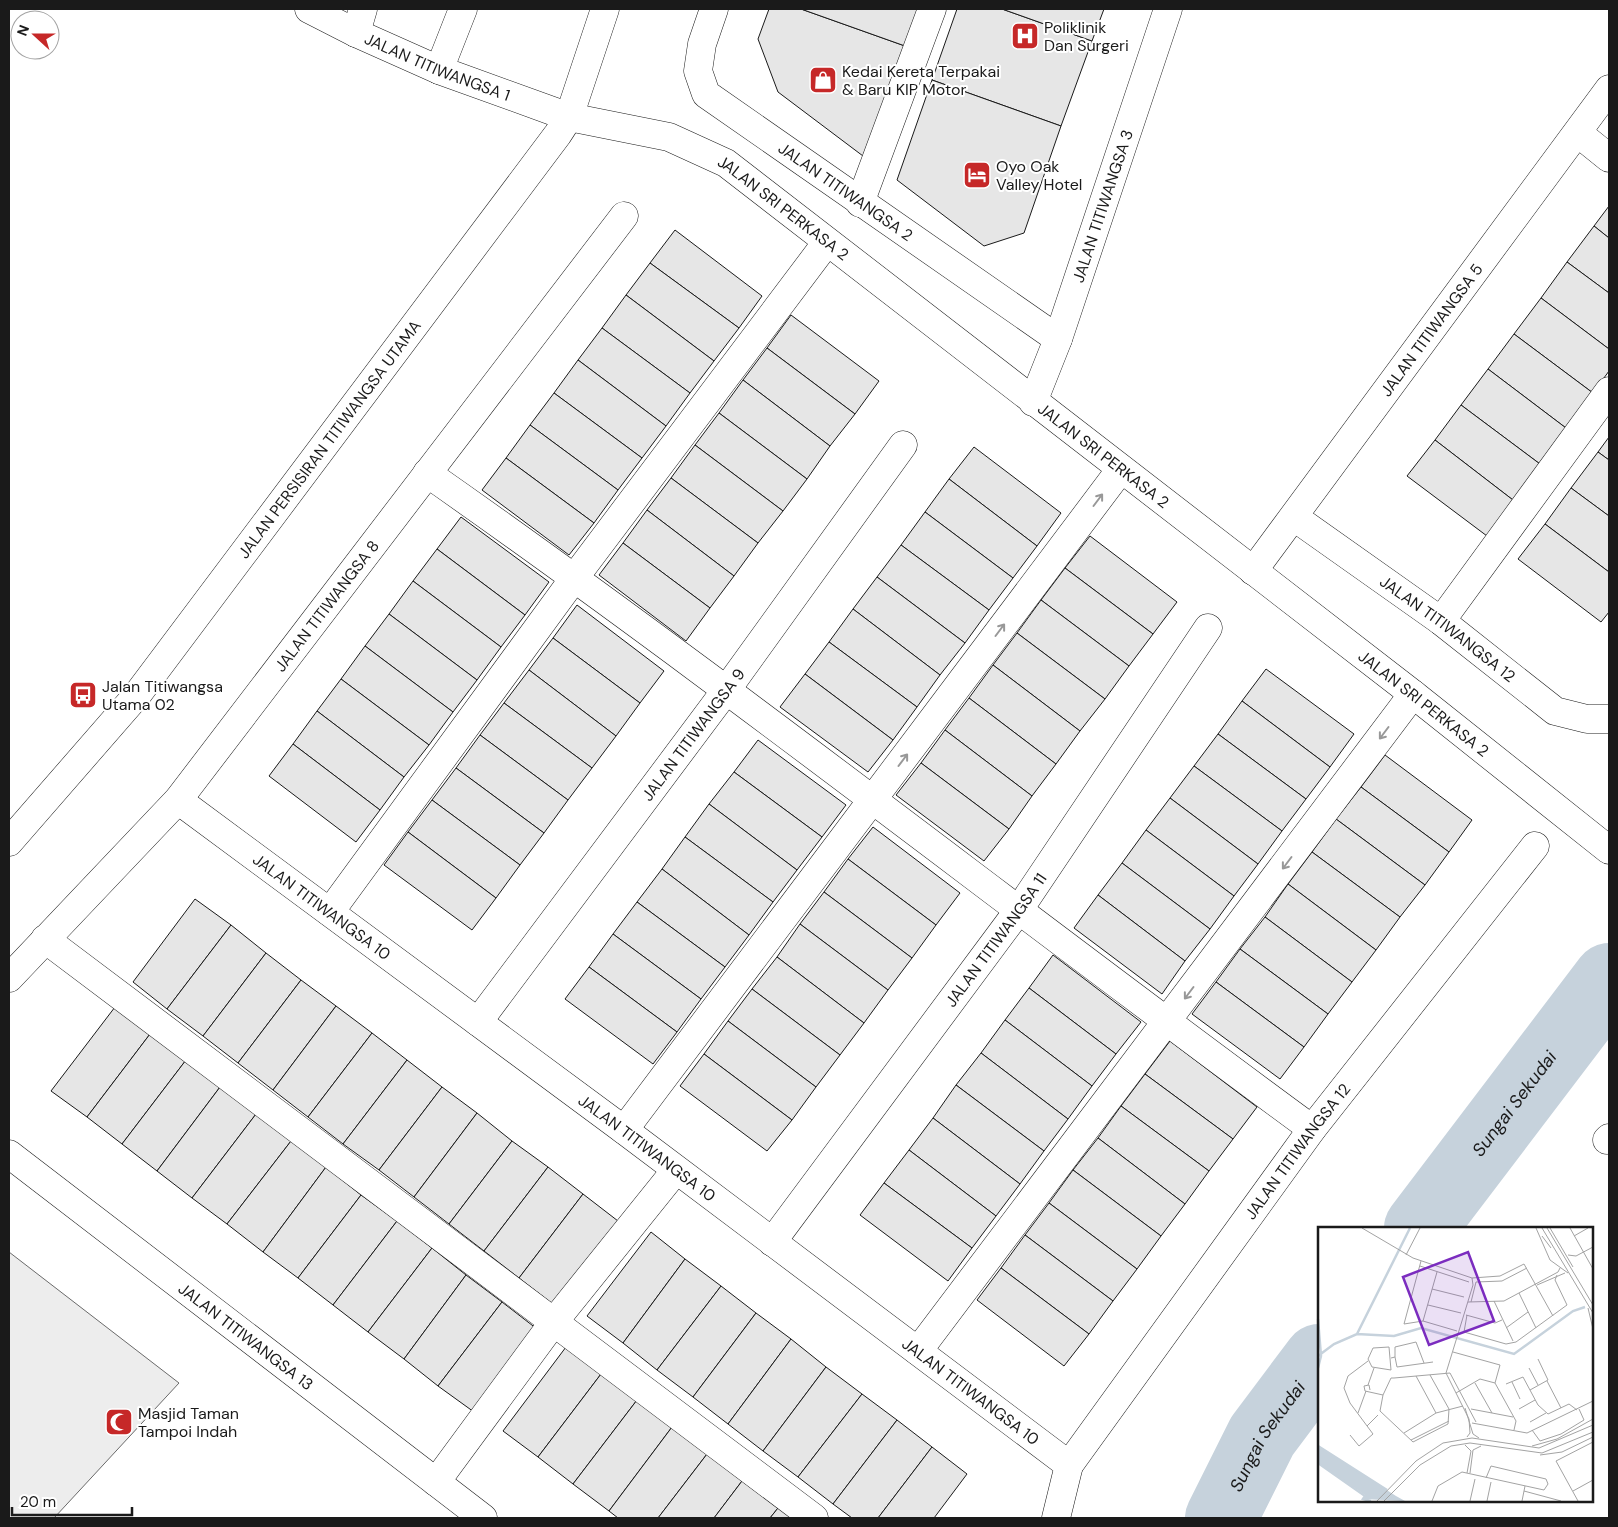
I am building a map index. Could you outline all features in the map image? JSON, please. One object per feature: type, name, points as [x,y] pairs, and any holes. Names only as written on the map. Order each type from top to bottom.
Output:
[{"type":"street","name":"JALAN TITIWANGSA 1","points":[[309,9],[359,21],[439,70],[569,117]]},
{"type":"street","points":[[439,70],[463,9]]},
{"type":"street","name":"JALAN PERSISIRAN TITIWANGSA UTAMA","points":[[9,842],[137,695],[569,117],[605,9]]},
{"type":"street","name":"JALAN TITIWANGSA 2","points":[[714,9],[702,44],[698,71],[706,94],[1058,339]]},
{"type":"street","points":[[860,203],[932,9]]},
{"type":"street","name":"JALAN TITIWANGSA 3","points":[[1033,402],[1058,339],[1168,9]]},
{"type":"street","name":"JALAN TITIWANGSA 5","points":[[1253,571],[1609,89]]},
{"type":"street","name":"JALAN SRI PERKASA 2","points":[[569,117],[669,137],[726,163],[1033,402],[1414,694],[1579,824],[1609,850]]},
{"type":"street","points":[[1578,133],[1609,158]]},
{"type":"street","name":"JALAN TITIWANGSA 8","points":[[9,978],[178,800],[624,216]]},
{"type":"street","points":[[330,912],[575,577],[827,242]]},
{"type":"street","points":[[1441,621],[1609,392]]},
{"type":"street","name":"JALAN TITIWANGSA 9","points":[[478,1022],[727,689],[903,445]]},
{"type":"street","points":[[624,1130],[1121,469]]},
{"type":"street","points":[[427,473],[575,577],[727,689],[874,799],[1018,911],[1312,1129]]},
{"type":"street","name":"JALAN TITIWANGSA 12","points":[[1294,517],[1441,621],[1555,711],[1587,719],[1609,719]]},
{"type":"street","name":"JALAN TITIWANGSA 11","points":[[772,1242],[1018,911],[1208,628]]},
{"type":"street","points":[[918,1351],[1414,694]]},
{"type":"street","name":"JALAN TITIWANGSA 10","points":[[178,800],[624,1130],[1069,1465]]},
{"type":"street","name":"JALAN TITIWANGSA 12","points":[[1069,1465],[1312,1129],[1535,846]]},
{"type":"street","points":[[45,939],[553,1324],[814,1518]]},
{"type":"street","name":"JALAN TITIWANGSA 13","points":[[9,1154],[483,1518]]},
{"type":"street","points":[[436,1482],[553,1324],[676,1170]]},
{"type":"street","points":[[1056,1518],[1069,1465]]},
{"type":"shaded area","name":"Masjid Taman Tampoi Indah","points":[[9,1252],[179,1383],[54,1518],[9,1518]]},
{"type":"building","points":[[769,9],[801,9],[905,46],[863,156],[778,92],[758,39]]},
{"type":"building","points":[[801,9],[918,9],[905,46]]},
{"type":"building","points":[[957,9],[1002,9],[1092,41],[1061,126],[932,80]]},
{"type":"building","points":[[1002,9],[1104,9],[1092,41]]},
{"type":"building","points":[[932,80],[1061,126],[1024,233],[984,246],[897,180]]},
{"type":"building","points":[[1609,206],[1609,238],[1594,226]]},
{"type":"building","points":[[1594,226],[1609,238],[1609,293],[1567,262]]},
{"type":"building","points":[[675,230],[762,296],[739,328],[650,263]]},
{"type":"building","points":[[1567,262],[1609,293],[1609,349],[1541,298]]},
{"type":"building","points":[[650,263],[739,328],[714,361],[626,295]]},
{"type":"building","points":[[626,295],[714,361],[690,393],[602,328]]},
{"type":"building","points":[[1541,298],[1609,349],[1609,371],[1593,393],[1514,334]]},
{"type":"building","points":[[791,315],[879,381],[855,414],[767,348]]},
{"type":"building","points":[[602,328],[690,393],[666,426],[578,360]]},
{"type":"building","points":[[1514,334],[1593,393],[1566,428],[1488,369]]},
{"type":"building","points":[[767,348],[855,414],[830,446],[743,380]]},
{"type":"building","points":[[578,360],[666,426],[642,458],[554,393]]},
{"type":"building","points":[[1488,369],[1566,428],[1540,464],[1461,405]]},
{"type":"building","points":[[743,380],[830,446],[807,479],[719,413]]},
{"type":"building","points":[[554,393],[642,458],[618,490],[530,425]]},
{"type":"building","points":[[1461,405],[1540,464],[1513,500],[1435,440]]},
{"type":"building","points":[[719,413],[807,479],[783,511],[695,445]]},
{"type":"building","points":[[530,425],[618,490],[594,523],[506,458]]},
{"type":"building","points":[[1609,437],[1609,460],[1598,452]]},
{"type":"building","points":[[1435,440],[1513,500],[1487,536],[1407,476]]},
{"type":"building","points":[[695,445],[783,511],[758,543],[671,478]]},
{"type":"building","points":[[974,447],[1061,513],[1037,546],[949,479]]},
{"type":"building","points":[[1598,452],[1609,460],[1609,516],[1571,488]]},
{"type":"building","points":[[506,458],[594,523],[569,555],[482,490]]},
{"type":"building","points":[[671,478],[758,543],[734,576],[647,510]]},
{"type":"building","points":[[949,479],[1037,546],[1013,578],[925,512]]},
{"type":"building","points":[[1571,488],[1609,516],[1609,572],[1545,524]]},
{"type":"building","points":[[647,510],[734,576],[710,608],[623,543]]},
{"type":"building","points":[[925,512],[1013,578],[989,610],[901,545]]},
{"type":"building","points":[[461,517],[549,582],[525,615],[437,549]]},
{"type":"building","points":[[1545,524],[1609,572],[1609,612],[1601,622],[1518,559]]},
{"type":"building","points":[[1090,536],[1177,602],[1153,634],[1065,568]]},
{"type":"building","points":[[623,543],[710,608],[686,641],[599,575]]},
{"type":"building","points":[[901,545],[989,610],[965,643],[877,577]]},
{"type":"building","points":[[437,549],[525,615],[501,647],[413,581]]},
{"type":"building","points":[[1065,568],[1153,634],[1129,666],[1041,600]]},
{"type":"building","points":[[877,577],[965,643],[940,675],[853,609]]},
{"type":"building","points":[[413,581],[501,647],[477,680],[389,614]]},
{"type":"building","points":[[1041,600],[1129,666],[1105,699],[1017,633]]},
{"type":"building","points":[[577,605],[664,671],[640,703],[553,638]]},
{"type":"building","points":[[853,609],[940,675],[917,707],[829,642]]},
{"type":"building","points":[[389,614],[477,680],[453,712],[365,646]]},
{"type":"building","points":[[1017,633],[1105,699],[1080,731],[993,665]]},
{"type":"building","points":[[553,638],[640,703],[616,736],[529,670]]},
{"type":"building","points":[[829,642],[917,707],[893,740],[805,674]]},
{"type":"building","points":[[365,646],[453,712],[429,745],[341,679]]},
{"type":"building","points":[[993,665],[1080,731],[1056,764],[969,698]]},
{"type":"building","points":[[1266,669],[1354,734],[1330,767],[1242,701]]},
{"type":"building","points":[[529,670],[616,736],[592,768],[504,703]]},
{"type":"building","points":[[805,674],[893,740],[868,772],[780,707]]},
{"type":"building","points":[[341,679],[429,745],[404,777],[317,711]]},
{"type":"building","points":[[969,698],[1056,764],[1032,796],[945,730]]},
{"type":"building","points":[[1242,701],[1330,767],[1306,799],[1218,734]]},
{"type":"building","points":[[504,703],[592,768],[568,800],[480,735]]},
{"type":"building","points":[[317,711],[404,777],[380,810],[293,744]]},
{"type":"building","points":[[945,730],[1032,796],[1009,829],[921,763]]},
{"type":"building","points":[[1218,734],[1306,799],[1282,831],[1194,766]]},
{"type":"building","points":[[480,735],[568,800],[544,833],[456,768]]},
{"type":"building","points":[[758,740],[846,805],[822,837],[734,772]]},
{"type":"building","points":[[293,744],[380,810],[356,842],[269,776]]},
{"type":"building","points":[[1385,755],[1472,820],[1449,852],[1361,787]]},
{"type":"building","points":[[921,763],[1009,829],[984,861],[896,795]]},
{"type":"building","points":[[1194,766],[1282,831],[1258,864],[1170,798]]},
{"type":"building","points":[[456,768],[544,833],[520,865],[432,800]]},
{"type":"building","points":[[734,772],[822,837],[797,870],[709,804]]},
{"type":"building","points":[[1361,787],[1449,852],[1425,885],[1336,819]]},
{"type":"building","points":[[1170,798],[1258,864],[1234,896],[1146,830]]},
{"type":"building","points":[[432,800],[520,865],[496,898],[408,832]]},
{"type":"building","points":[[709,804],[797,870],[773,902],[685,837]]},
{"type":"building","points":[[1336,819],[1425,885],[1400,917],[1312,852]]},
{"type":"building","points":[[873,827],[960,893],[936,925],[848,859]]},
{"type":"building","points":[[1146,830],[1234,896],[1210,929],[1122,863]]},
{"type":"building","points":[[408,832],[496,898],[472,930],[384,865]]},
{"type":"building","points":[[685,837],[773,902],[749,935],[662,869]]},
{"type":"building","points":[[1312,852],[1400,917],[1376,950],[1288,884]]},
{"type":"building","points":[[848,859],[936,925],[912,958],[824,892]]},
{"type":"building","points":[[1122,863],[1210,929],[1185,961],[1098,895]]},
{"type":"building","points":[[662,869],[749,935],[725,967],[637,902]]},
{"type":"building","points":[[1288,884],[1376,950],[1352,982],[1265,917]]},
{"type":"building","points":[[824,892],[912,958],[888,990],[800,924]]},
{"type":"building","points":[[1098,895],[1185,961],[1162,994],[1074,928]]},
{"type":"building","points":[[195,899],[231,925],[167,1009],[133,982]]},
{"type":"building","points":[[637,902],[725,967],[701,999],[613,934]]},
{"type":"building","points":[[1265,917],[1352,982],[1328,1014],[1240,949]]},
{"type":"building","points":[[800,924],[888,990],[864,1023],[777,957]]},
{"type":"building","points":[[231,925],[266,953],[203,1036],[167,1009]]},
{"type":"building","points":[[613,934],[701,999],[677,1032],[589,967]]},
{"type":"building","points":[[1240,949],[1328,1014],[1304,1047],[1216,982]]},
{"type":"building","points":[[266,953],[301,980],[238,1063],[203,1036]]},
{"type":"building","points":[[1053,955],[1141,1022],[1116,1054],[1029,988]]},
{"type":"building","points":[[777,957],[864,1023],[840,1055],[752,989]]},
{"type":"building","points":[[589,967],[677,1032],[653,1064],[565,999]]},
{"type":"building","points":[[301,980],[336,1006],[273,1090],[238,1063]]},
{"type":"building","points":[[1216,982],[1304,1047],[1280,1079],[1192,1014]]},
{"type":"building","points":[[1029,988],[1116,1054],[1092,1086],[1005,1020]]},
{"type":"building","points":[[752,989],[840,1055],[816,1087],[728,1021]]},
{"type":"building","points":[[336,1006],[372,1033],[308,1117],[273,1090]]},
{"type":"building","points":[[115,1007],[150,1034],[87,1117],[51,1091]]},
{"type":"building","points":[[1005,1020],[1092,1086],[1068,1119],[981,1053]]},
{"type":"building","points":[[728,1021],[816,1087],[792,1120],[704,1054]]},
{"type":"building","points":[[372,1033],[407,1060],[343,1144],[308,1117]]},
{"type":"building","points":[[150,1034],[186,1060],[122,1144],[87,1117]]},
{"type":"building","points":[[1170,1041],[1257,1107],[1233,1139],[1145,1074]]},
{"type":"building","points":[[981,1053],[1068,1119],[1044,1151],[956,1085]]},
{"type":"building","points":[[704,1054],[792,1120],[767,1151],[680,1086]]},
{"type":"building","points":[[186,1060],[220,1087],[157,1171],[122,1144]]},
{"type":"building","points":[[407,1060],[442,1087],[379,1170],[343,1144]]},
{"type":"building","points":[[1145,1074],[1233,1139],[1209,1171],[1121,1106]]},
{"type":"building","points":[[956,1085],[1044,1151],[1020,1184],[933,1118]]},
{"type":"building","points":[[220,1087],[256,1114],[192,1198],[157,1171]]},
{"type":"building","points":[[442,1087],[477,1113],[414,1197],[379,1170]]},
{"type":"building","points":[[1121,1106],[1209,1171],[1185,1204],[1098,1138]]},
{"type":"building","points":[[477,1113],[512,1141],[449,1224],[414,1197]]},
{"type":"building","points":[[256,1114],[291,1141],[227,1224],[192,1198]]},
{"type":"building","points":[[933,1118],[1020,1184],[996,1216],[909,1150]]},
{"type":"building","points":[[1098,1138],[1185,1204],[1161,1236],[1073,1170]]},
{"type":"building","points":[[291,1141],[326,1167],[263,1252],[227,1224]]},
{"type":"building","points":[[512,1141],[548,1167],[484,1251],[449,1224]]},
{"type":"building","points":[[909,1150],[996,1216],[972,1248],[884,1183]]},
{"type":"building","points":[[326,1167],[361,1195],[298,1278],[263,1252]]},
{"type":"building","points":[[548,1167],[583,1194],[519,1278],[484,1251]]},
{"type":"building","points":[[1073,1170],[1161,1236],[1137,1269],[1049,1203]]},
{"type":"building","points":[[884,1183],[972,1248],[948,1281],[860,1215]]},
{"type":"building","points":[[583,1194],[618,1221],[554,1305],[519,1278]]},
{"type":"building","points":[[361,1195],[397,1221],[333,1305],[298,1278]]},
{"type":"building","points":[[1049,1203],[1137,1269],[1113,1301],[1025,1235]]},
{"type":"building","points":[[397,1221],[432,1248],[368,1332],[333,1305]]},
{"type":"building","points":[[651,1232],[685,1259],[623,1343],[587,1316]]},
{"type":"building","points":[[1025,1235],[1113,1301],[1089,1334],[1001,1268]]},
{"type":"building","points":[[432,1248],[466,1275],[404,1359],[368,1332]]},
{"type":"building","points":[[685,1259],[721,1286],[657,1370],[623,1343]]},
{"type":"building","points":[[1001,1268],[1089,1334],[1064,1366],[977,1300]]},
{"type":"building","points":[[466,1275],[502,1302],[438,1386],[404,1359]]},
{"type":"building","points":[[721,1286],[756,1313],[693,1397],[657,1370]]},
{"type":"building","points":[[502,1302],[537,1329],[474,1412],[438,1386]]},
{"type":"building","points":[[756,1313],[791,1339],[728,1424],[693,1397]]},
{"type":"building","points":[[791,1339],[826,1367],[763,1451],[728,1424]]},
{"type":"building","points":[[566,1347],[601,1374],[538,1457],[503,1431]]},
{"type":"building","points":[[826,1367],[862,1394],[798,1477],[763,1451]]},
{"type":"building","points":[[601,1374],[637,1400],[573,1484],[538,1457]]},
{"type":"building","points":[[862,1394],[897,1420],[833,1504],[798,1477]]},
{"type":"building","points":[[637,1400],[672,1427],[609,1511],[573,1484]]},
{"type":"building","points":[[897,1420],[932,1447],[878,1518],[852,1518],[833,1504]]},
{"type":"building","points":[[672,1427],[707,1454],[658,1518],[618,1518],[609,1511]]},
{"type":"building","points":[[932,1447],[967,1474],[934,1518],[878,1518]]},
{"type":"building","points":[[707,1454],[742,1481],[714,1518],[658,1518]]},
{"type":"building","points":[[742,1481],[778,1508],[770,1518],[714,1518]]},
{"type":"building","points":[[778,1508],[792,1518],[770,1518]]},
{"type":"waterway","name":"Sungai Sekudai","points":[[1421,1227],[1609,979]]},
{"type":"waterway","name":"Sungai Sekudai","points":[[1221,1518],[1262,1436],[1318,1361]]},
{"type":"place","name":"Poliklinik Dan Surgeri","points":[[1025,36]]},
{"type":"place","name":"Kedai Kereta Terpakai & Baru KIP Motor","points":[[823,80]]},
{"type":"place","name":"Oyo Oak Valley Hotel","points":[[977,175]]},
{"type":"place","name":"Jalan Titiwangsa Utama 02","points":[[83,695]]},
{"type":"place","name":"Masjid Taman Tampoi Indah","points":[[119,1422]]}]
